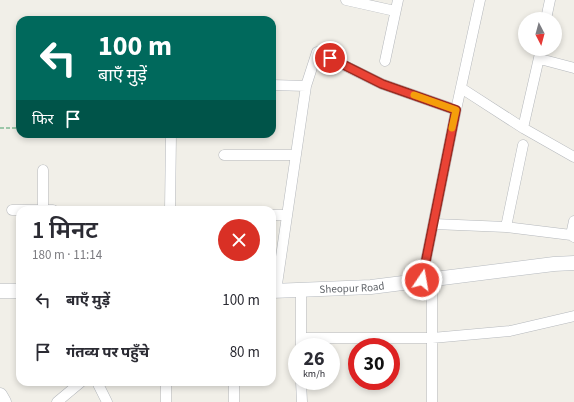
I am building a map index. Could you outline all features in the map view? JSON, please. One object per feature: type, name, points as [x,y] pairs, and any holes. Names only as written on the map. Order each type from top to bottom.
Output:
[{"type":"street","points":[[346,0],[396,11]]},
{"type":"street","points":[[384,61],[398,0]]},
{"type":"street","points":[[432,402],[432,338],[427,280],[434,224],[456,110],[480,0]]},
{"type":"street","points":[[547,12],[550,0]]},
{"type":"street","points":[[276,279],[306,86],[317,52],[382,84],[456,110]]},
{"type":"street","points":[[523,128],[540,56]]},
{"type":"street","points":[[545,56],[574,68]]},
{"type":"street","points":[[276,85],[306,86]]},
{"type":"street","points":[[461,88],[523,128],[574,157]]},
{"type":"street","points":[[170,206],[171,138]]},
{"type":"street","points":[[506,227],[523,145]]},
{"type":"street","points":[[224,155],[296,155]]},
{"type":"street","points":[[43,170],[43,206]]},
{"type":"street","points":[[276,215],[287,215]]},
{"type":"street","points":[[434,224],[506,227],[572,236],[574,221]]},
{"type":"street","name":"Sheopur Road","points":[[276,291],[371,287],[554,264],[574,263]]},
{"type":"street","points":[[301,290],[301,338]]},
{"type":"street","points":[[0,291],[16,291]]},
{"type":"street","points":[[340,342],[432,338],[510,331],[574,316]]},
{"type":"street","points":[[57,402],[76,386]]},
{"type":"street","points":[[99,386],[108,402]]},
{"type":"street","points":[[166,386],[166,402]]},
{"type":"street","points":[[234,386],[234,402]]},
{"type":"street","points":[[301,390],[302,402]]},
{"type":"street","points":[[0,395],[4,402]]},
{"type":"path","points":[[0,128],[16,128]]},
{"type":"slow traffic","points":[[414,95],[456,110],[452,128]]},
{"type":"route","points":[[330,58],[382,84],[456,110],[422,280]]}]
